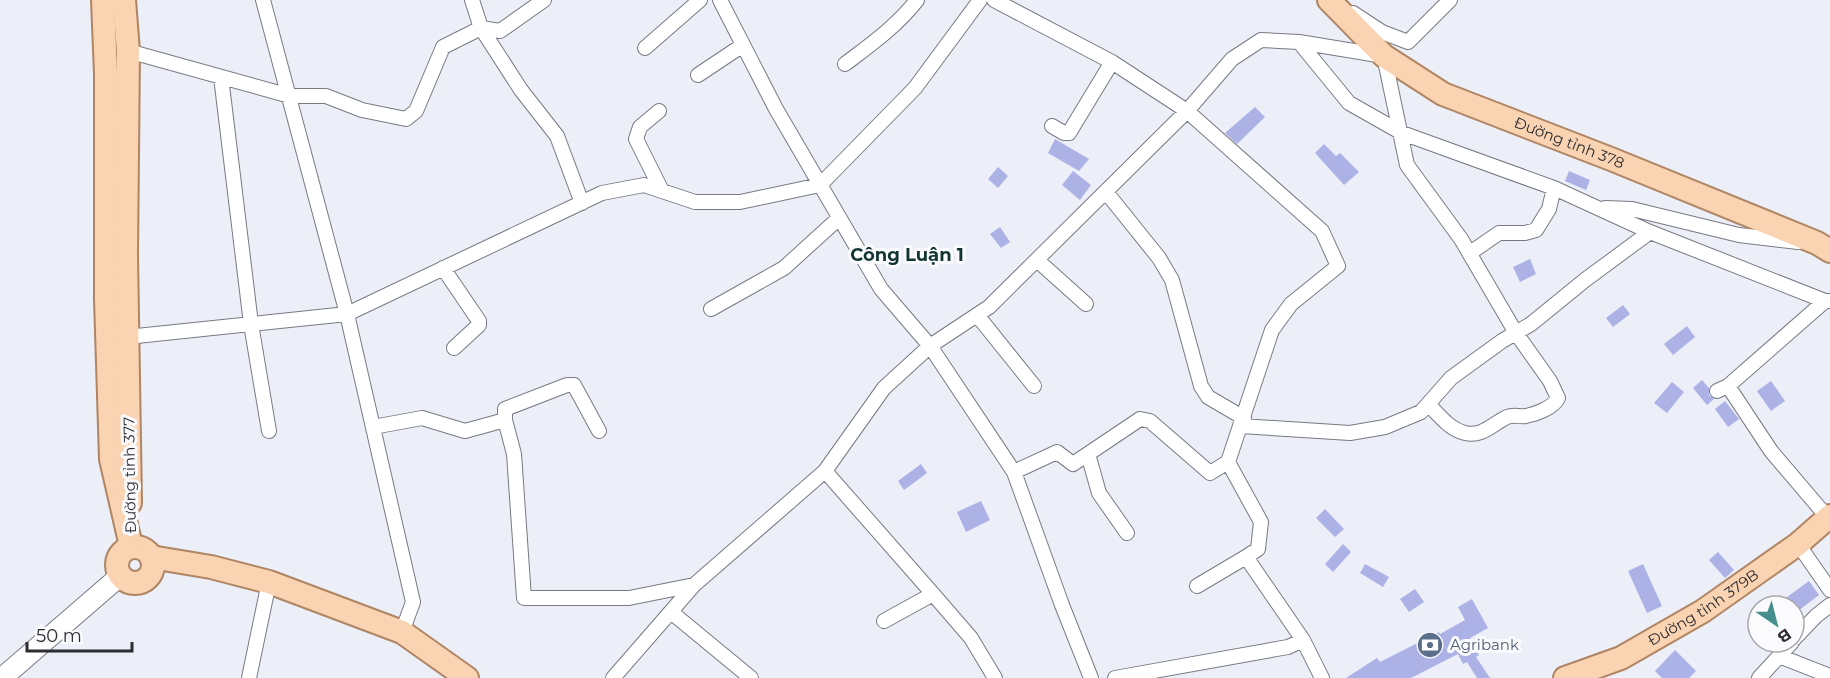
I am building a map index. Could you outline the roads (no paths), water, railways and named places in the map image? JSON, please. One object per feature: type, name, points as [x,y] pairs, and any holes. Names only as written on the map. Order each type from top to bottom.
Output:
[{"type":"main road","name":"Đường tỉnh 377","points":[[104,0],[106,299],[111,459],[131,546]]},
{"type":"main road","name":"Đường tỉnh 377","points":[[124,0],[129,51],[126,255],[131,546]]},
{"type":"main road","name":"Đường tỉnh 378","points":[[1330,0],[1384,56],[1443,94],[1611,159],[1823,247]]},
{"type":"main road","name":"Đường tỉnh 379B","points":[[1565,678],[1621,658],[1693,617],[1798,544],[1829,517]]},
{"type":"main road","points":[[131,546],[140,547],[151,557],[152,572],[148,578],[141,582],[126,581],[120,576],[117,569],[119,554],[131,546]]},
{"type":"main road","points":[[151,557],[211,567],[269,582],[402,632],[467,678]]},
{"type":"main road","points":[[2,678],[120,576]]},
{"type":"street","points":[[263,0],[347,314],[413,602],[402,632]]},
{"type":"street","points":[[472,0],[481,28],[521,90],[557,136],[582,203]]},
{"type":"street","points":[[129,51],[290,96],[326,96],[362,110],[406,119],[416,111],[443,47],[481,28],[500,31],[544,0]]},
{"type":"street","points":[[645,48],[700,0]]},
{"type":"street","points":[[720,0],[820,185],[881,289],[930,346],[1014,472],[1091,678]]},
{"type":"street","points":[[845,64],[896,23],[917,0]]},
{"type":"street","points":[[127,337],[347,314],[602,193],[644,185],[695,202],[740,202],[820,185],[915,88],[980,0]]},
{"type":"street","points":[[994,0],[1112,62],[1186,111],[1322,231],[1338,266],[1291,304],[1272,330],[1228,462],[1210,473],[1150,421],[1140,419],[1073,464],[1057,452],[1014,472]]},
{"type":"street","points":[[1330,0],[1382,32],[1408,42],[1450,0]]},
{"type":"street","points":[[613,678],[694,585],[825,471],[885,388],[930,346],[989,307],[1186,111],[1232,59],[1261,40],[1299,42],[1384,56],[1407,165],[1470,253],[1516,333],[1554,387],[1558,398],[1554,404],[1526,416],[1508,417],[1490,429],[1471,434],[1452,427],[1428,404]]},
{"type":"street","points":[[1299,42],[1349,103],[1402,133],[1554,188],[1650,232],[1827,301],[1722,388],[1771,451],[1829,517]]},
{"type":"street","points":[[698,75],[743,45]]},
{"type":"street","points":[[1052,126],[1064,133],[1069,133],[1112,62]]},
{"type":"street","points":[[221,77],[250,324],[269,431]]},
{"type":"street","points":[[658,111],[640,127],[636,139],[662,191]]},
{"type":"street","points":[[1470,253],[1499,232],[1525,233],[1536,230],[1549,209],[1554,188]]},
{"type":"street","points":[[1106,192],[1159,258],[1172,280],[1201,386],[1208,397],[1242,422],[1350,433],[1385,427],[1421,412],[1452,378],[1531,324],[1650,232]]},
{"type":"street","points":[[1597,207],[1632,208],[1739,235],[1823,247]]},
{"type":"street","points":[[711,309],[784,268],[839,218]]},
{"type":"street","points":[[1037,260],[1086,304]]},
{"type":"street","points":[[443,268],[479,321],[475,330],[454,348]]},
{"type":"street","points":[[978,315],[1034,386]]},
{"type":"street","points":[[599,432],[576,387],[570,384],[508,407],[504,412],[514,454],[524,598],[629,598],[694,585]]},
{"type":"street","points":[[373,427],[422,418],[465,431],[505,420]]},
{"type":"street","points":[[1088,454],[1099,493],[1127,533]]},
{"type":"street","points":[[1197,586],[1258,549],[1261,522],[1228,462]]},
{"type":"street","points":[[825,471],[971,638],[995,678]]},
{"type":"street","points":[[1798,544],[1830,590]]},
{"type":"street","points":[[1246,557],[1303,640],[1322,678]]},
{"type":"street","points":[[249,678],[269,582]]},
{"type":"street","points":[[884,621],[933,594]]},
{"type":"street","points":[[1806,627],[1830,605]]},
{"type":"street","points":[[671,612],[751,678]]},
{"type":"street","points":[[1115,678],[1288,647],[1303,640]]},
{"type":"street","points":[[1760,678],[1779,656],[1830,676]]},
{"type":"place","name":"Agribank","points":[[1430,645]]},
{"type":"district","name":"Công Luận 1","points":[[907,255]]}]
